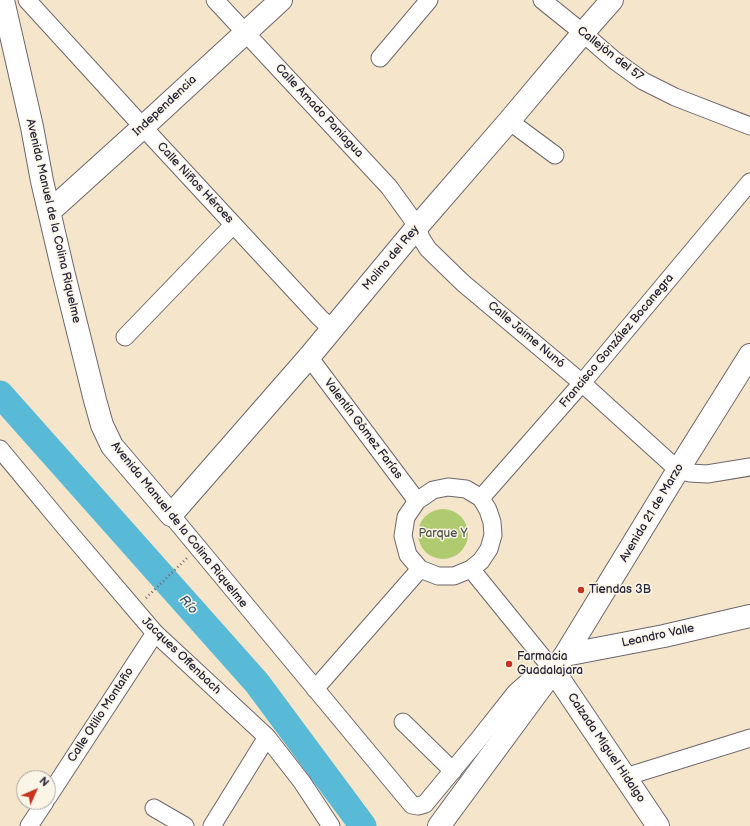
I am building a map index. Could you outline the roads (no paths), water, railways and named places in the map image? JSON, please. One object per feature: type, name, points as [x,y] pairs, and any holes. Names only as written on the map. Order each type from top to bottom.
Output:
[{"type":"street","name":"Avenida Manuel de la Colina Riquelme","points":[[3,0],[32,127],[42,181],[62,271],[102,425],[112,446],[412,805],[418,806],[425,804],[453,771]]},
{"type":"street","name":"Calle Niños Héroes","points":[[27,0],[143,128],[320,318],[332,329]]},
{"type":"street","name":"Calle Amado Paniagua","points":[[215,0],[389,187],[402,203],[417,227]]},
{"type":"street","name":"Independencia","points":[[49,212],[143,128],[281,0]]},
{"type":"street","points":[[380,58],[429,0]]},
{"type":"street","name":"Callejón del 57","points":[[542,0],[614,60],[643,81],[675,97],[750,126]]},
{"type":"street","name":"Molino del Rey","points":[[171,515],[309,357],[417,227],[612,0]]},
{"type":"street","points":[[508,121],[554,156]]},
{"type":"street","name":"Francisco González Bocanegra","points":[[481,498],[582,383],[750,182]]},
{"type":"street","points":[[125,337],[233,225]]},
{"type":"street","name":"Calle Jaime Nunó","points":[[417,227],[420,238],[428,249],[463,283],[582,383],[678,470]]},
{"type":"street","name":"Avenida 21 de Marzo","points":[[439,826],[559,663],[750,355]]},
{"type":"street","name":"Valentín Gómez Farías","points":[[309,357],[417,500]]},
{"type":"street","name":"Jacques Offenbach","points":[[0,449],[155,633],[267,737],[302,782],[331,826]]},
{"type":"street","points":[[678,470],[690,473],[707,474],[750,466]]},
{"type":"street","points":[[448,487],[466,489],[481,498],[488,510],[492,522],[493,535],[489,549],[481,560],[470,570],[454,576],[438,576],[420,569],[408,555],[403,536],[406,517],[417,500],[433,490],[448,487]]},
{"type":"street","points":[[315,689],[420,569]]},
{"type":"street","points":[[403,722],[453,771],[516,692],[533,677],[559,663],[470,570]]},
{"type":"street","name":"Leandro Valle","points":[[559,663],[750,616]]},
{"type":"street","name":"Calle Otilio Montaño","points":[[56,785],[155,633]]},
{"type":"street","name":"Calzada Miguel Hidalgo","points":[[559,663],[625,777],[658,826]]},
{"type":"street","points":[[212,826],[267,737]]},
{"type":"street","points":[[625,777],[750,738]]},
{"type":"street","points":[[154,808],[185,826]]},
{"type":"street","points":[[29,826],[40,810]]},
{"type":"waterway","name":"Río","points":[[0,394],[257,683],[363,826]]},
{"type":"place","name":"Tiendas 3B","points":[[581,590]]},
{"type":"place","name":"Farmacia Guadalajara","points":[[509,664]]},
{"type":"park label","name":"Parque Y","points":[[443,534]]}]
